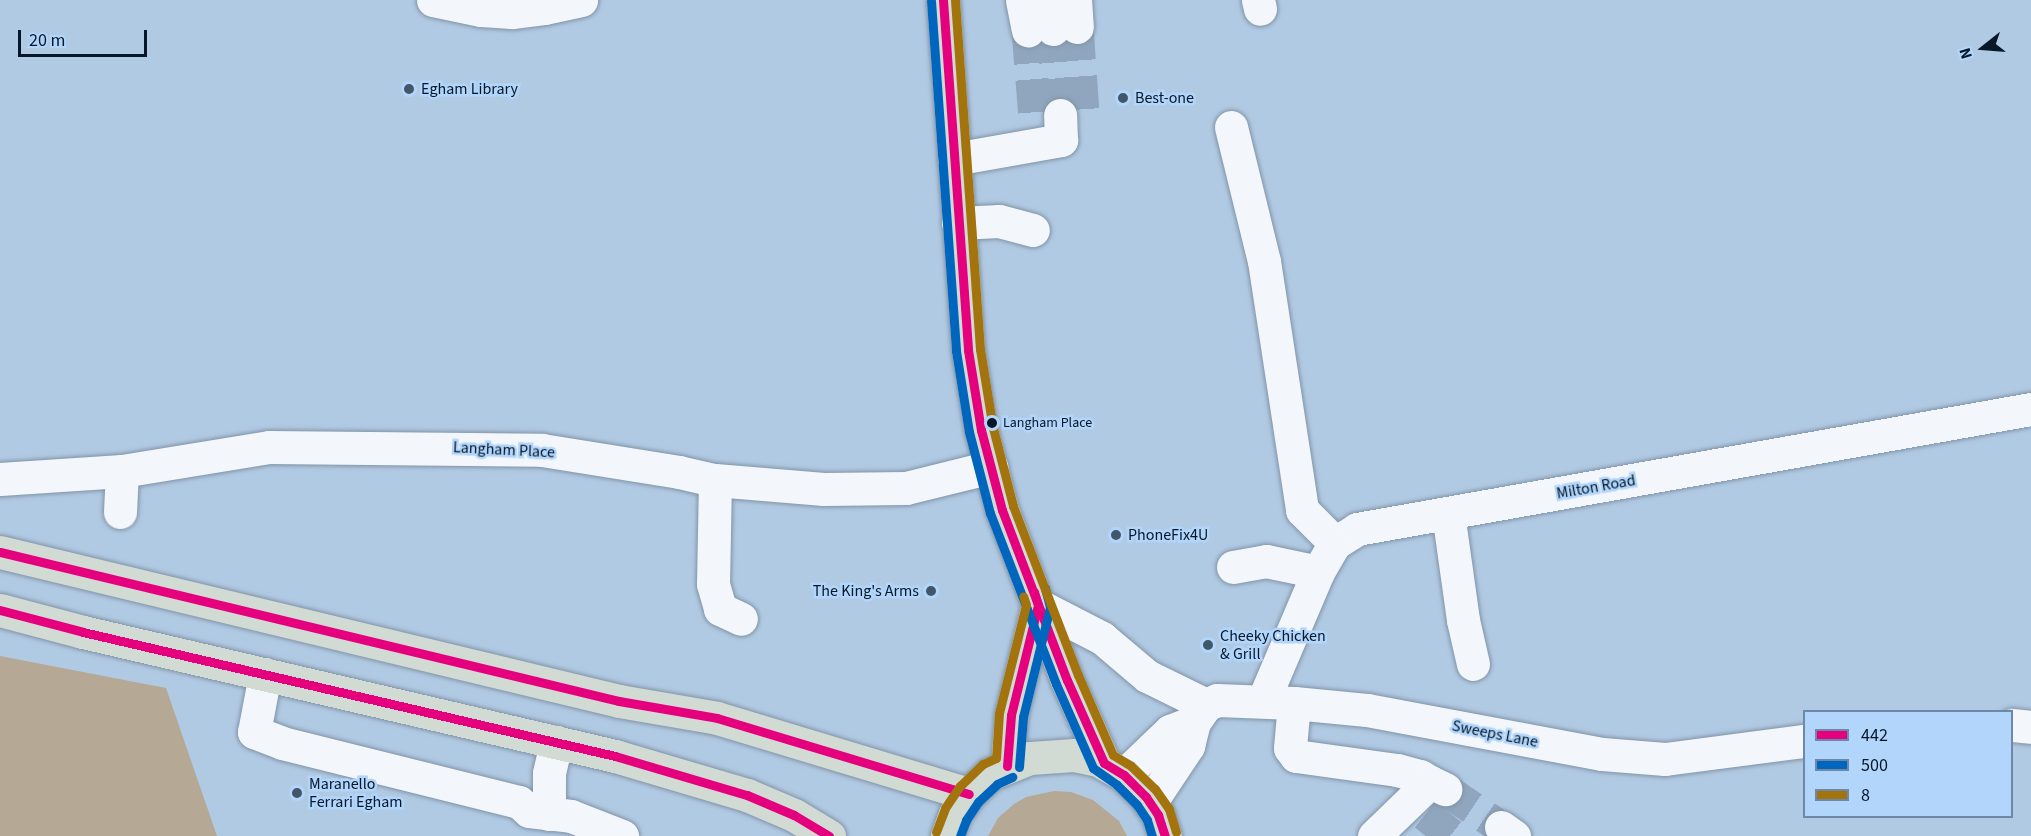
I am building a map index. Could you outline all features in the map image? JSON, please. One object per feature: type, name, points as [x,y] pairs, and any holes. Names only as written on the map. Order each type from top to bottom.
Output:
[{"type":"main road","points":[[945,0],[958,223],[973,388],[1002,510],[1038,605],[1114,769],[1150,803],[1165,836]]},
{"type":"main road","points":[[0,552],[619,701],[717,718],[927,779],[969,794]]},
{"type":"main road","points":[[1007,766],[1011,715],[1038,605]]},
{"type":"main road","points":[[0,610],[83,632],[615,756],[747,795],[794,815],[829,836]]},
{"type":"main road","points":[[948,836],[955,814],[969,794],[990,774],[1007,766],[1048,755],[1074,755],[1114,769]]},
{"type":"street","points":[[433,0],[481,10],[512,12],[581,0]]},
{"type":"street","points":[[954,159],[1055,126]]},
{"type":"street","points":[[1231,127],[1264,261],[1302,510],[1335,543],[1318,572],[1278,702],[1290,748],[1296,756],[1397,770],[1420,776],[1427,797],[1385,833]]},
{"type":"street","points":[[958,223],[999,221],[1033,230]]},
{"type":"street","name":"Milton Road","points":[[1335,543],[1357,529],[2031,409]]},
{"type":"street","name":"Langham Place","points":[[0,479],[122,471],[269,447],[542,450],[715,480],[786,488],[906,488],[991,467]]},
{"type":"street","points":[[120,512],[122,471]]},
{"type":"street","points":[[715,480],[713,584],[720,609],[741,619]]},
{"type":"street","points":[[1448,513],[1463,620],[1473,664]]},
{"type":"street","points":[[1233,567],[1266,561],[1318,572]]},
{"type":"street","points":[[1038,605],[1102,638],[1147,676],[1200,713],[1188,746],[1150,803]]},
{"type":"street","points":[[265,674],[254,732],[282,743],[519,802],[529,810],[571,816],[622,836]]},
{"type":"street","name":"Sweeps Lane","points":[[1114,769],[1217,700],[1278,702],[1367,710],[1602,754],[1654,758],[1730,752],[1803,741]]},
{"type":"street","points":[[2013,726],[2031,727]]},
{"type":"street","points":[[549,814],[549,773],[556,742]]},
{"type":"shaded area","points":[[0,656],[166,688],[217,836],[0,836]]},
{"type":"shaded area","points":[[1054,791],[1071,792],[1093,800],[1119,821],[1127,836],[988,836],[998,818],[1014,804],[1026,797]]},
{"type":"tunnel","points":[[1077,27],[1083,113]]},
{"type":"tunnel","points":[[1053,29],[1060,115]]},
{"type":"tunnel","points":[[1028,30],[1035,117]]},
{"type":"tunnel","points":[[1445,789],[1501,827]]},
{"type":"tunnel","points":[[1425,814],[1453,836]]},
{"type":"transit line","name":"442","points":[[943,0],[968,350],[981,430],[1002,510],[1067,680],[1104,763]]},
{"type":"transit line","name":"8","points":[[955,0],[980,349],[993,428],[1013,506],[1078,675],[1113,755],[1131,766],[1155,789],[1169,809],[1176,832]]},
{"type":"transit line","name":"500","points":[[931,1],[956,351],[969,432],[990,513],[1056,684],[1093,768],[1117,785],[1137,805],[1147,820],[1152,836]]},
{"type":"transit line","name":"442","points":[[0,552],[619,701],[717,718],[969,794]]},
{"type":"transit line","name":"500","points":[[1019,767],[1023,717],[1050,607],[1045,588]]},
{"type":"transit line","name":"442","points":[[1007,766],[1011,715],[1038,605],[1034,592]]},
{"type":"transit line","name":"8","points":[[936,832],[945,808],[960,786],[983,764],[996,758],[999,713],[1026,605],[1023,596]]},
{"type":"transit line","name":"442","points":[[0,610],[83,632],[615,756],[747,795],[794,815],[829,836]]},
{"type":"transit line","name":"442","points":[[1104,763],[1124,775],[1146,797],[1158,815],[1165,836]]},
{"type":"transit line","name":"500","points":[[960,836],[966,820],[978,802],[997,784],[1012,777]]},
{"type":"place","name":"Egham Library","points":[[409,89]]},
{"type":"place","name":"Best-one","points":[[1123,98]]},
{"type":"place","name":"Langham Place","points":[[992,423]]},
{"type":"place","name":"PhoneFix4U","points":[[1116,535]]},
{"type":"place","name":"The King's Arms","points":[[931,591]]},
{"type":"place","name":"Cheeky Chicken & Grill","points":[[1208,645]]},
{"type":"place","name":"Maranello Ferrari Egham","points":[[297,793]]}]
